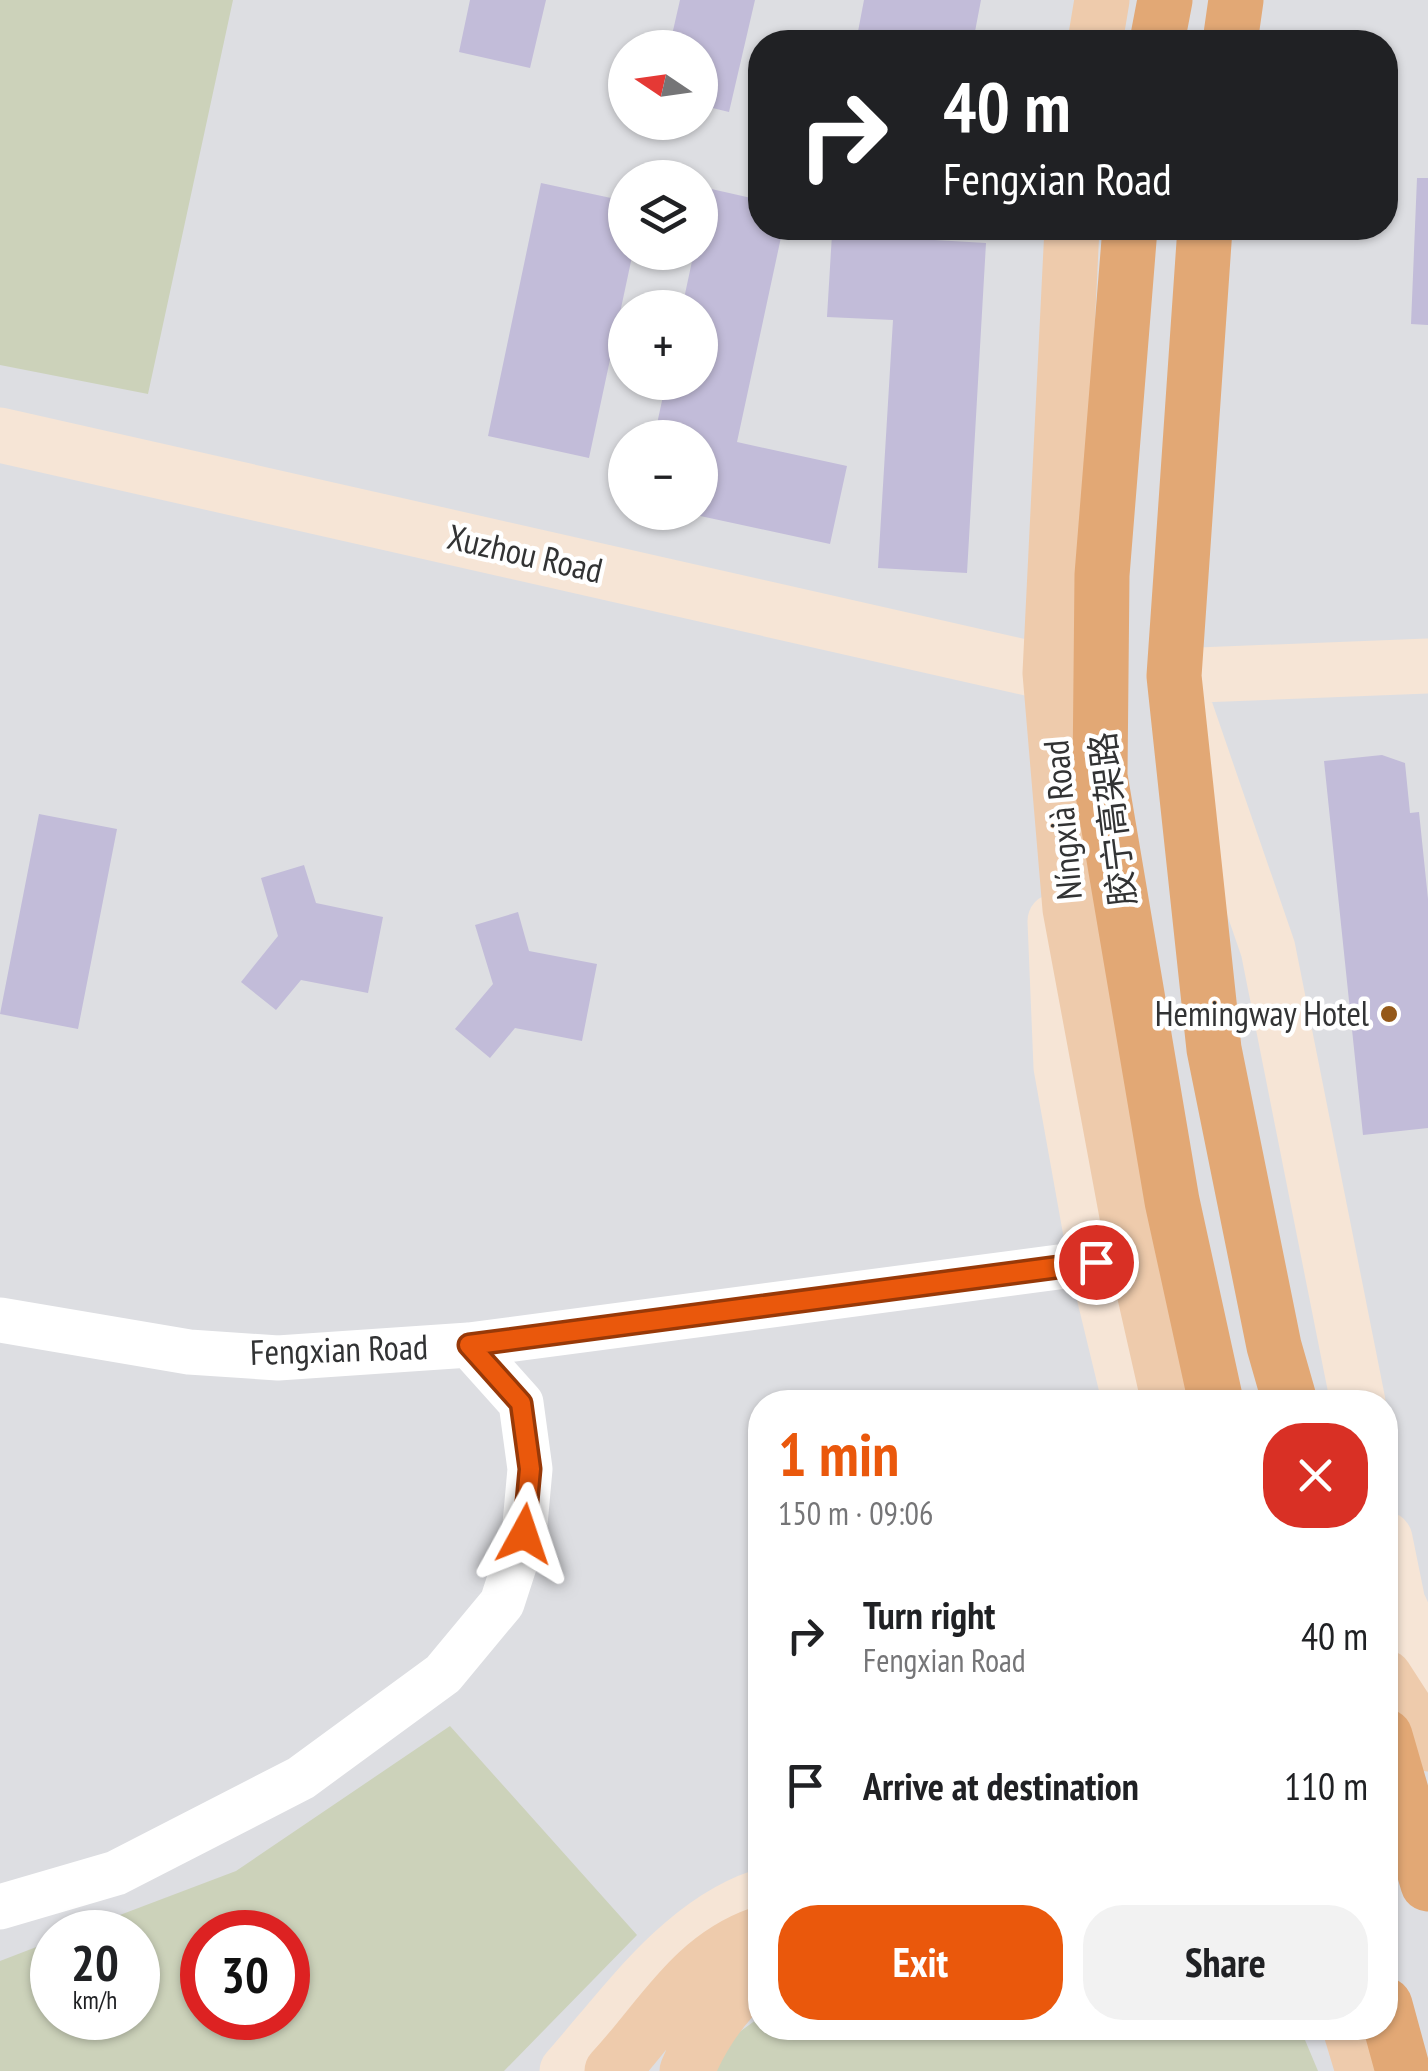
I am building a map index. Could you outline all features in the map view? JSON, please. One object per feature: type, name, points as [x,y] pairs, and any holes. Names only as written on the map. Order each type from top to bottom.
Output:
[{"type":"highway","points":[[1159,30],[1165,0]]},
{"type":"highway","points":[[1232,30],[1236,0]]},
{"type":"highway","name":"胶宁高架路","points":[[1129,240],[1102,575],[1100,776],[1172,1201],[1213,1390]]},
{"type":"highway","points":[[1205,240],[1174,676],[1214,1049],[1274,1346],[1287,1390]]},
{"type":"highway","points":[[1398,1781],[1428,1884]]},
{"type":"highway","points":[[1367,2040],[1404,2071]]},
{"type":"main road","points":[[1097,30],[1102,0]]},
{"type":"main road","name":"Níngxià Road","points":[[1071,240],[1050,673],[1077,948],[1128,1221],[1166,1390]]},
{"type":"main road","points":[[1406,1676],[1428,1744]]},
{"type":"main road","points":[[612,2071],[679,1988],[716,1954],[748,1939]]},
{"type":"main road","points":[[693,2058],[724,2005],[748,1984]]},
{"type":"street","name":"Xuzhou Road","points":[[0,435],[1050,673]]},
{"type":"street","points":[[1356,1390],[1268,948],[1174,676],[1428,666]]},
{"type":"street","points":[[1063,823],[1055,920],[1062,1067],[1096,1262],[1127,1390]]},
{"type":"street","name":"Fengxian Road","points":[[0,1320],[189,1352],[278,1358],[469,1345],[1096,1262]]},
{"type":"street","points":[[0,1907],[116,1872],[301,1778],[443,1674],[502,1602],[524,1534],[530,1469],[521,1403],[469,1345]]},
{"type":"street","points":[[1398,1603],[1406,1676]]},
{"type":"street","points":[[567,2071],[662,1965],[726,1909],[748,1901]]},
{"type":"green space","points":[[0,0],[233,0],[148,394],[0,365]]},
{"type":"green space","points":[[450,1726],[637,1935],[504,2071],[0,2071],[0,1961],[30,1949],[30,2040],[160,2040],[160,1910],[133,1910],[236,1871]]},
{"type":"green space","points":[[748,2026],[748,2040],[1305,2040],[1318,2071],[686,2071]]},
{"type":"building","points":[[470,0],[546,0],[530,68],[459,52]]},
{"type":"building","points":[[680,0],[755,0],[729,112],[718,109],[718,30],[673,30]]},
{"type":"building","points":[[864,0],[981,0],[975,30],[858,30]]},
{"type":"building","points":[[1417,178],[1428,178],[1428,325],[1411,324]]},
{"type":"building","points":[[541,183],[608,197],[608,270],[629,270],[625,290],[608,290],[608,369],[589,458],[488,436]]},
{"type":"building","points":[[718,190],[748,197],[748,240],[780,240],[737,442],[847,466],[830,544],[718,520],[718,420],[658,420],[662,400],[718,400],[718,290],[686,290],[690,270],[718,270]]},
{"type":"building","points":[[832,240],[986,243],[967,573],[878,568],[893,320],[827,317]]},
{"type":"building","name":"Hemingway Hotel","points":[[1382,755],[1405,763],[1410,813],[1419,812],[1428,899],[1428,1128],[1363,1135],[1324,761]]},
{"type":"building","points":[[39,814],[117,829],[78,1029],[0,1014]]},
{"type":"building","points":[[304,865],[316,903],[383,917],[368,993],[301,980],[276,1010],[241,982],[278,936],[261,878]]},
{"type":"building","points":[[518,912],[529,951],[597,964],[582,1041],[515,1028],[490,1058],[455,1029],[493,984],[475,925]]},
{"type":"place","name":"Hemingway Hotel","points":[[1389,1014]]},
{"type":"route","points":[[524,1534],[530,1469],[521,1403],[469,1345],[1096,1262]]}]
